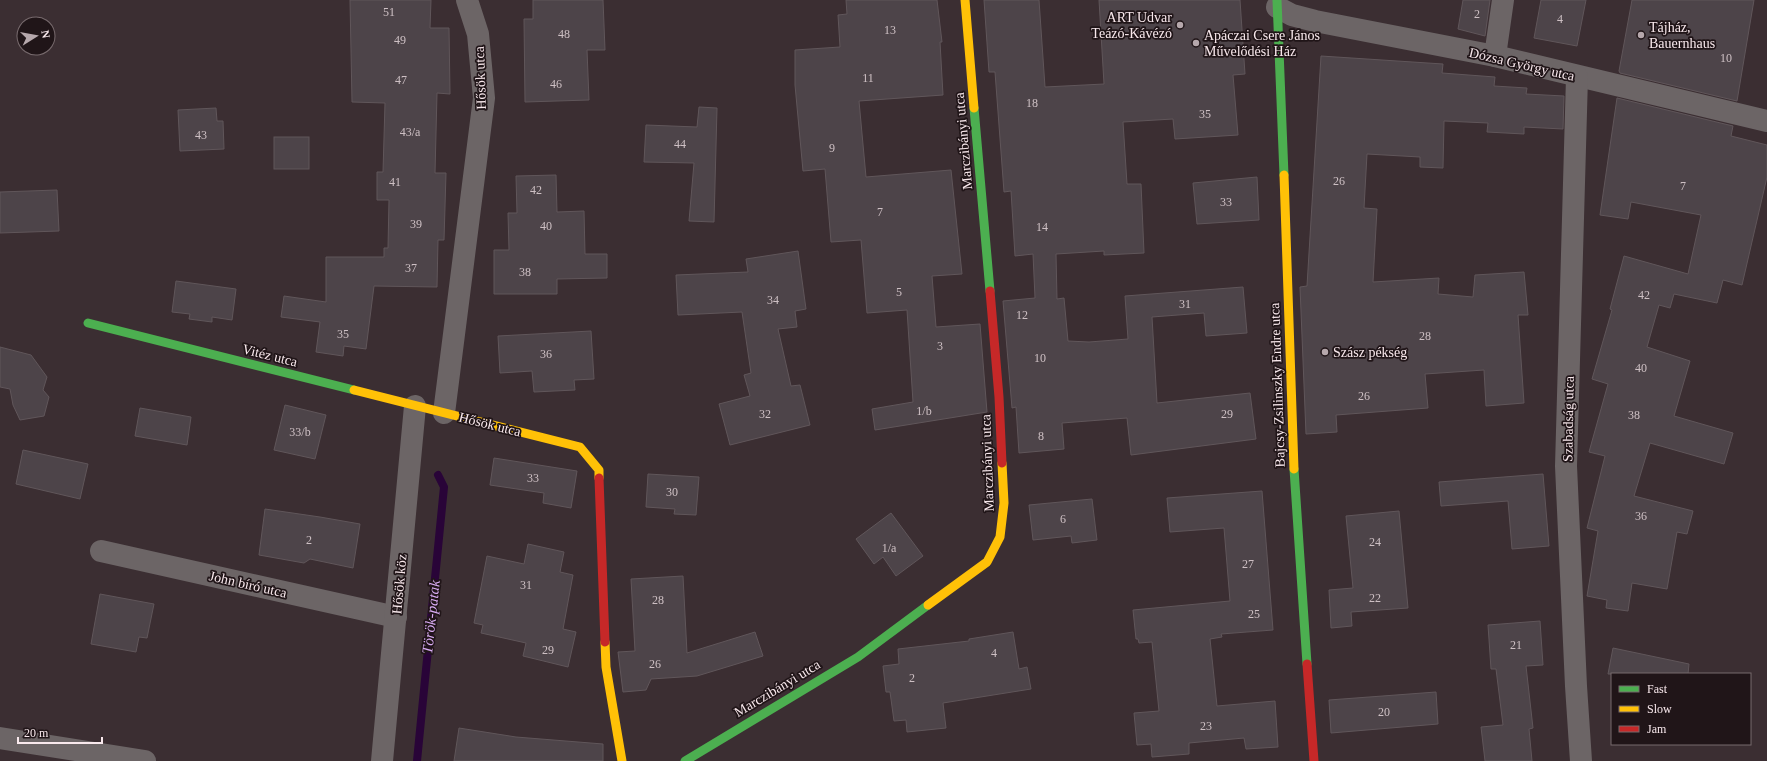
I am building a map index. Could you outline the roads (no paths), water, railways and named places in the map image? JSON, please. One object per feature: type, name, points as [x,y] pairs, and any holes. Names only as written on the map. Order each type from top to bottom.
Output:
[{"type":"street","name":"Hősök utca","points":[[466,0],[478,34],[484,98],[444,413],[580,447],[590,456],[599,470],[606,667],[622,761]]},
{"type":"street","name":"Marczibányi utca","points":[[685,761],[858,657],[987,562],[1000,537],[1004,503],[999,397],[965,0]]},
{"type":"street","points":[[1495,56],[1503,0]]},
{"type":"street","name":"Dózsa György utca","points":[[1277,2],[1292,15],[1315,21],[1495,56],[1577,77],[1767,121]]},
{"type":"street","name":"Bajcsy-Zsilinszky Endre utca","points":[[1277,2],[1295,483],[1314,761]]},
{"type":"street","name":"Szabadság utca","points":[[1577,77],[1566,466],[1581,761]]},
{"type":"street","name":"Vitéz utca","points":[[88,323],[444,413]]},
{"type":"street","name":"Hősök köz","points":[[382,761],[415,406]]},
{"type":"street","name":"John bíró utca","points":[[101,551],[396,617]]},
{"type":"street","points":[[0,738],[144,761]]},
{"type":"waterway","name":"Török-patak","points":[[417,761],[444,487],[438,475]]},
{"type":"place","name":"ART Udvar Teázó-Kávézó","points":[[1180,25]]},
{"type":"place","name":"Tájház, Bauernhaus","points":[[1641,35]]},
{"type":"place","name":"Apáczai Csere János Művelődési Ház","points":[[1196,43]]},
{"type":"place","name":"Szász pékség","points":[[1325,352]]}]
